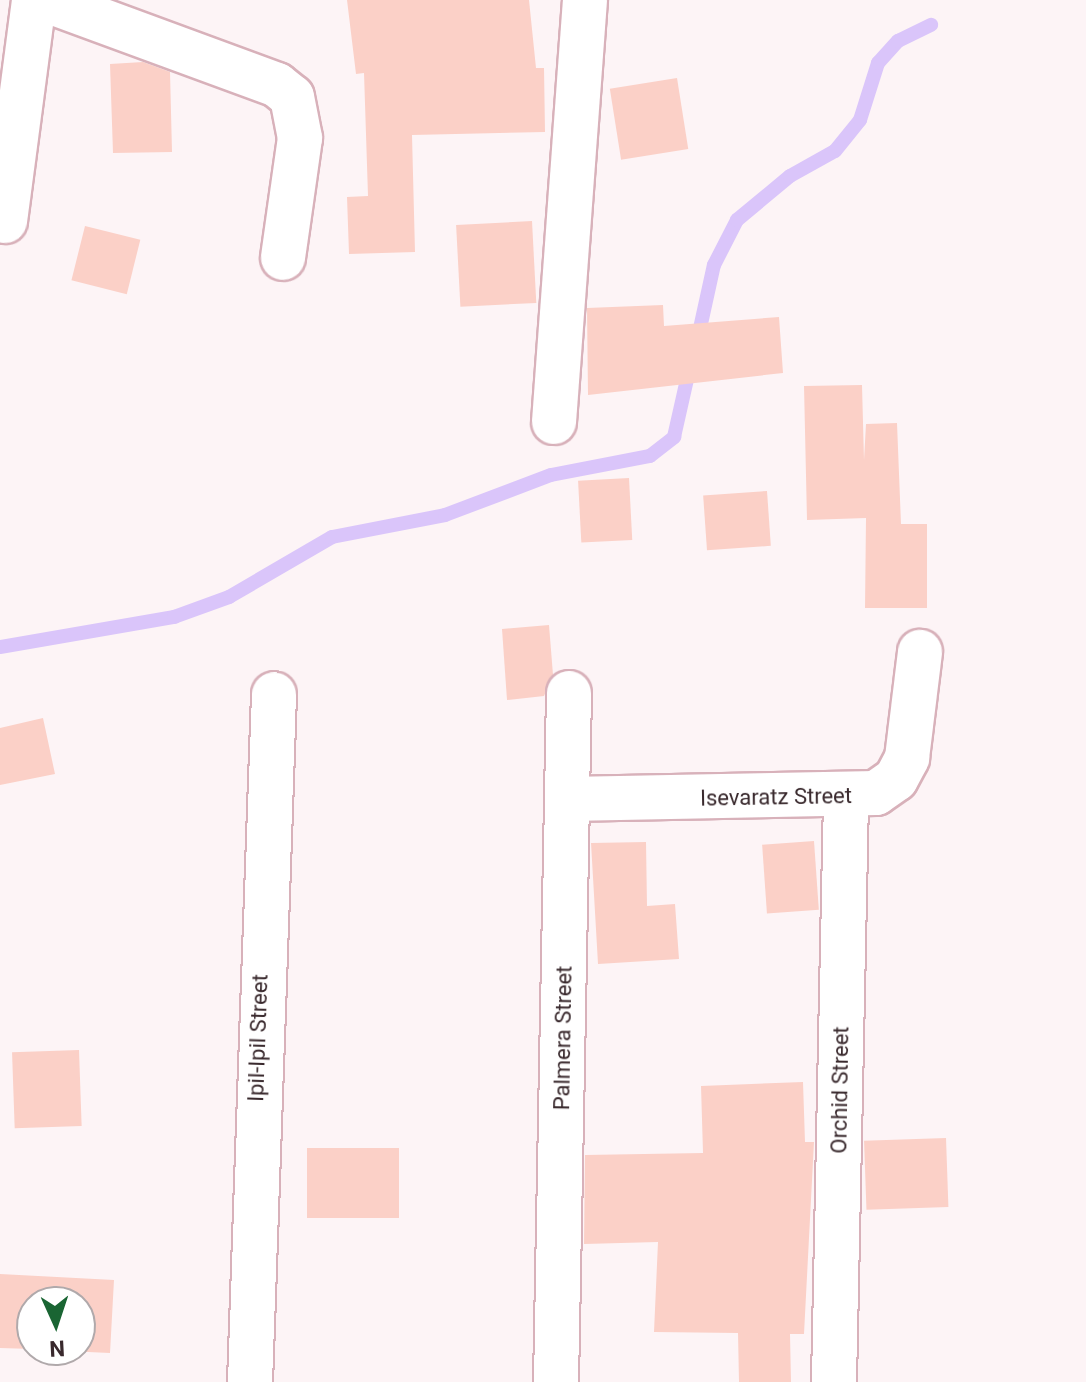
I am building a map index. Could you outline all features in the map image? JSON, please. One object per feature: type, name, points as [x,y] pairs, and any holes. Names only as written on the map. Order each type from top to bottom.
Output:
[{"type":"street","points":[[5,221],[34,0]]},
{"type":"street","points":[[46,0],[277,85],[292,97],[300,138],[283,258]]},
{"type":"street","points":[[554,422],[585,0]]},
{"type":"street","name":"Isevaratz Street","points":[[568,799],[846,798],[876,793],[901,769],[913,731],[920,652]]},
{"type":"street","name":"Palmera Street","points":[[556,1382],[569,693]]},
{"type":"street","name":"Ipil-Ipil Street","points":[[250,1382],[274,694]]},
{"type":"street","name":"Orchid Street","points":[[834,1382],[846,798]]},
{"type":"building","points":[[347,0],[529,0],[536,68],[544,68],[545,132],[412,135],[415,252],[349,254],[347,197],[368,196],[364,73],[356,74]]},
{"type":"building","points":[[143,62],[170,72],[172,152],[113,153],[110,64]]},
{"type":"building","points":[[677,78],[688,149],[621,160],[610,89]]},
{"type":"building","points":[[532,221],[536,303],[460,307],[456,225]]},
{"type":"building","points":[[85,226],[140,240],[127,294],[71,280]]},
{"type":"building","points":[[663,305],[664,326],[779,317],[783,373],[588,395],[587,308]]},
{"type":"building","points":[[862,385],[864,460],[866,424],[897,423],[901,524],[927,524],[927,608],[865,608],[866,518],[807,520],[804,386]]},
{"type":"building","points":[[629,478],[632,540],[581,543],[578,481]]},
{"type":"building","points":[[767,491],[771,546],[707,550],[703,495]]},
{"type":"building","points":[[549,625],[553,675],[544,696],[507,700],[502,629]]},
{"type":"building","points":[[43,718],[55,774],[0,785],[0,728]]},
{"type":"building","points":[[814,841],[819,910],[767,913],[762,845]]},
{"type":"building","points":[[646,842],[647,906],[675,904],[679,959],[598,964],[591,843]]},
{"type":"building","points":[[79,1050],[82,1126],[15,1128],[12,1052]]},
{"type":"building","points":[[803,1082],[805,1142],[814,1142],[804,1334],[790,1334],[791,1382],[739,1382],[738,1333],[654,1332],[658,1242],[584,1244],[585,1155],[703,1153],[701,1086]]},
{"type":"building","points":[[946,1138],[948,1207],[866,1210],[864,1141]]},
{"type":"building","points":[[307,1148],[399,1148],[399,1218],[307,1218]]},
{"type":"building","points":[[0,1274],[114,1280],[110,1353],[96,1352],[96,1286],[16,1286],[16,1348],[0,1348]]},
{"type":"waterway","points":[[697,342],[714,265],[737,220],[790,176],[835,151],[860,120],[878,63],[898,41],[931,25]]},
{"type":"waterway","points":[[0,647],[174,617],[229,597],[332,537],[445,515],[551,475],[650,456],[674,437],[690,366]]}]
